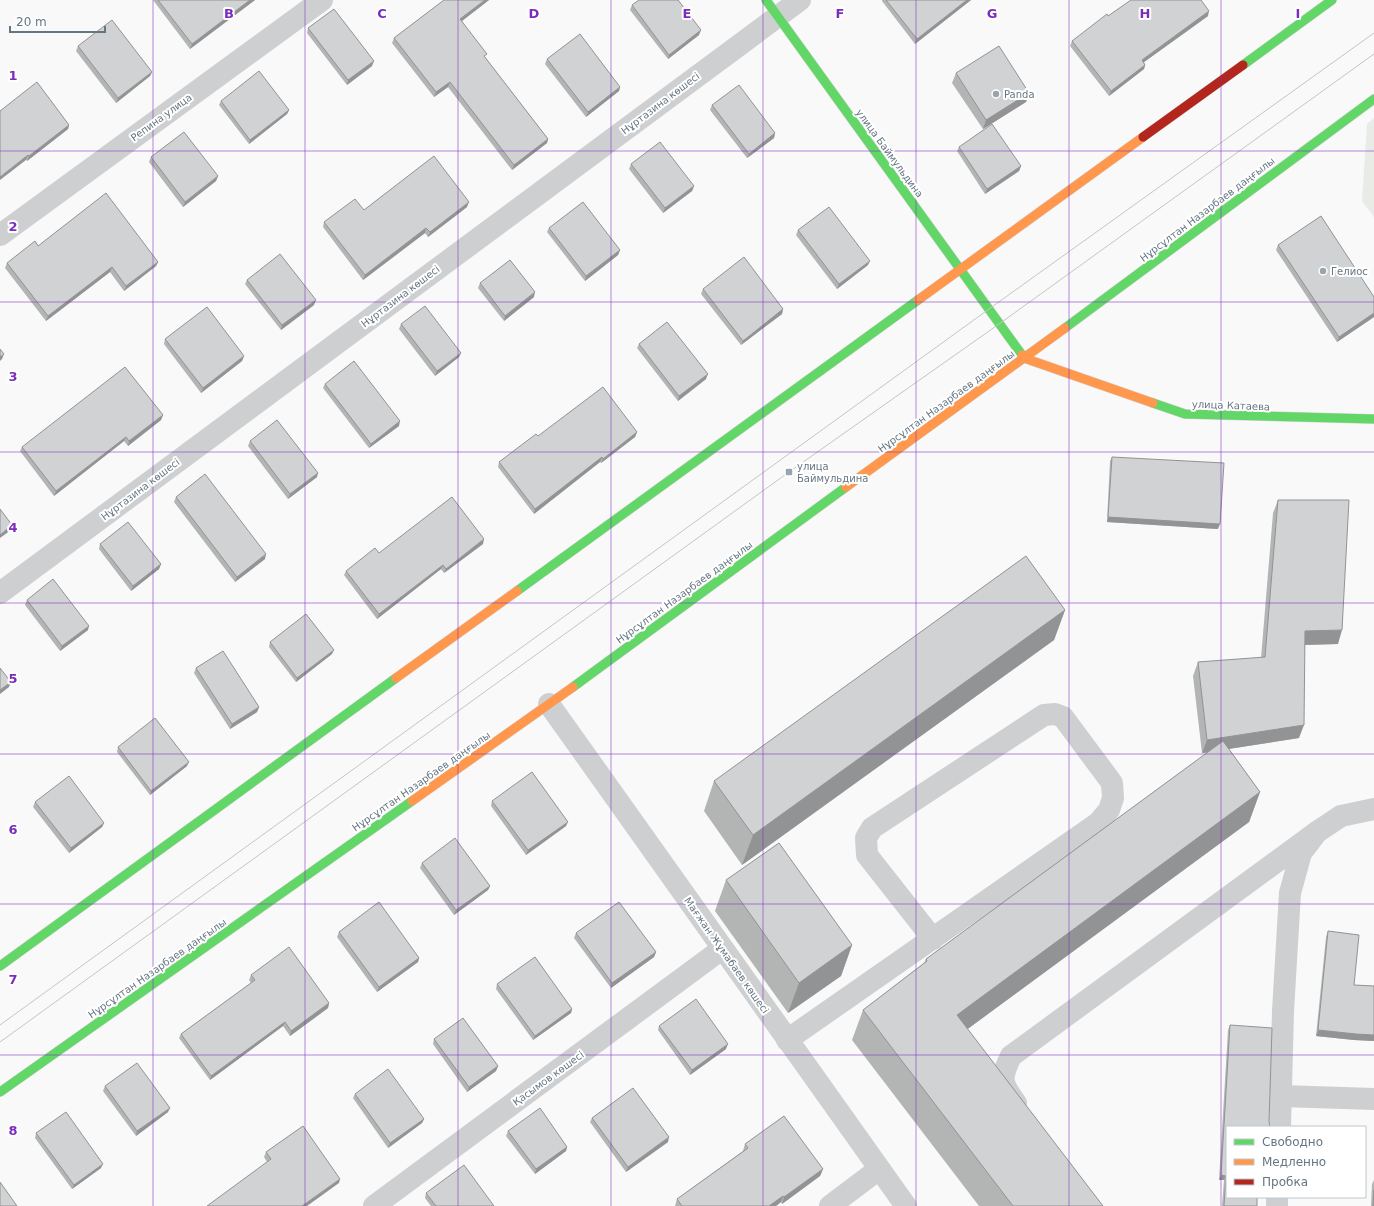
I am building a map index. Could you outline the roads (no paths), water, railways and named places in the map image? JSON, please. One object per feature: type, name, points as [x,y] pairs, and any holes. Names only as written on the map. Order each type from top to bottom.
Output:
[{"type":"main road","points":[[0,966],[1332,0]]},
{"type":"main road","name":"улица Баймульдина","points":[[772,8],[1024,358]]},
{"type":"main road","name":"Нұрсұлтан Назарбаев даңғылы","points":[[0,1092],[549,704],[1024,358],[1374,99]]},
{"type":"main road","name":"улица Катаева","points":[[1024,358],[1185,414],[1374,419]]},
{"type":"street","name":"Репина улица","points":[[0,235],[322,0]]},
{"type":"street","name":"Нұртазина көшесі","points":[[0,593],[772,8],[800,0]]},
{"type":"street","name":"Мағжан Жұмабаев көшесі","points":[[549,704],[906,1206]]},
{"type":"street","points":[[787,1040],[933,939],[1098,823],[1109,810],[1113,798],[1112,783],[1063,717],[1055,714],[1044,715],[872,828],[866,838],[867,855],[933,939]]},
{"type":"street","points":[[1028,1120],[1005,1089],[1003,1072],[1011,1056],[1317,832],[1341,816],[1373,809]]},
{"type":"street","points":[[1280,1126],[1283,1011],[1290,893],[1301,853],[1317,832]]},
{"type":"street","name":"Қасымов көшесі","points":[[374,1206],[722,949]]},
{"type":"street","points":[[1281,1096],[1374,1099]]},
{"type":"street","points":[[830,1206],[879,1169]]},
{"type":"tram line","points":[[0,1025],[989,309],[1374,33]]},
{"type":"tram line","points":[[0,1042],[789,472],[999,324],[1374,54]]},
{"type":"place","name":"Panda","points":[[996,94]]},
{"type":"place","name":"Гелиос","points":[[1323,271]]},
{"type":"place","name":"улица Баймульдина","points":[[789,472]]}]
